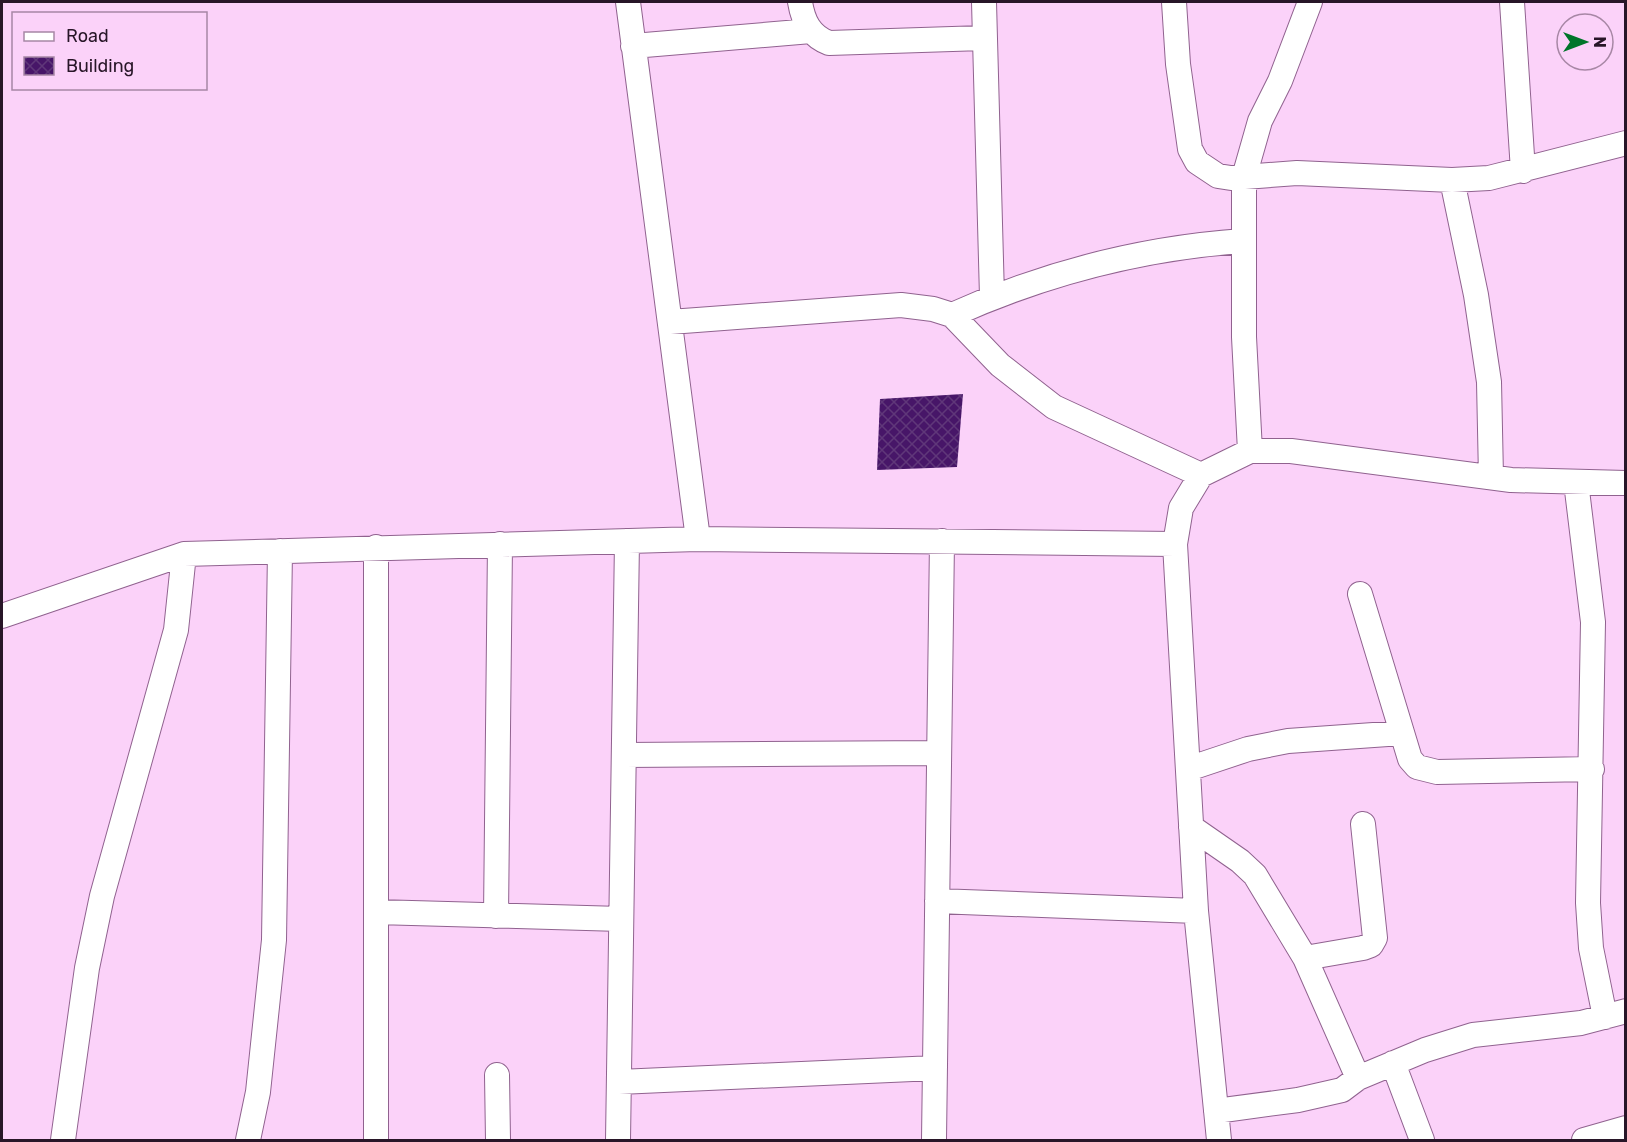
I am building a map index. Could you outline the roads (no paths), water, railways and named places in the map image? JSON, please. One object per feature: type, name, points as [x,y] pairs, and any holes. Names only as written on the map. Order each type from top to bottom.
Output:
[{"type":"street","points":[[628,2],[698,539]]},
{"type":"street","points":[[800,2],[802,15],[811,31],[817,38],[829,43],[983,38]]},
{"type":"street","points":[[984,2],[983,38],[992,297]]},
{"type":"street","points":[[1174,2],[1178,64],[1190,149],[1197,162],[1218,176],[1244,177],[1297,173],[1452,180],[1489,178],[1626,143]]},
{"type":"street","points":[[1250,451],[1244,337],[1244,177],[1260,121],[1280,81],[1310,2]]},
{"type":"street","points":[[1512,2],[1523,171]]},
{"type":"street","points":[[633,46],[811,31]]},
{"type":"street","points":[[1452,180],[1476,295],[1489,382],[1491,477]]},
{"type":"street","points":[[952,315],[992,297],[1137,255],[1190,245],[1243,241]]},
{"type":"street","points":[[670,322],[901,305],[933,309],[952,315],[1000,365],[1054,407],[1201,475]]},
{"type":"street","points":[[1219,1140],[1196,911],[1175,544],[1181,508],[1201,475],[1250,451],[1291,451],[1491,477],[1626,483]]},
{"type":"street","points":[[1216,1111],[1298,1100],[1342,1090],[1358,1078],[1393,1063],[1473,1035],[1581,1023],[1615,1014],[1591,948],[1588,903],[1593,622],[1576,482]]},
{"type":"street","points":[[2,616],[183,554],[698,539],[1175,544]]},
{"type":"street","points":[[618,1140],[627,541]]},
{"type":"street","points":[[934,1140],[942,542]]},
{"type":"street","points":[[496,916],[500,544]]},
{"type":"street","points":[[376,547],[376,1140]]},
{"type":"street","points":[[248,1140],[258,1092],[274,940],[280,551]]},
{"type":"street","points":[[63,1140],[87,968],[100,906],[176,630],[183,554]]},
{"type":"street","points":[[1360,594],[1410,759],[1417,767],[1425,770],[1592,769]]},
{"type":"street","points":[[1188,769],[1248,749],[1288,741],[1402,733]]},
{"type":"street","points":[[624,755],[939,753]]},
{"type":"street","points":[[1305,958],[1363,948],[1371,945],[1375,938],[1363,824]]},
{"type":"street","points":[[1191,828],[1240,861],[1255,875],[1305,958],[1358,1078]]},
{"type":"street","points":[[937,901],[1196,911]]},
{"type":"street","points":[[376,912],[621,919]]},
{"type":"street","points":[[1393,1063],[1422,1140]]},
{"type":"street","points":[[619,1082],[935,1068]]},
{"type":"street","points":[[497,1075],[498,1140]]},
{"type":"street","points":[[1584,1140],[1626,1128]]}]
